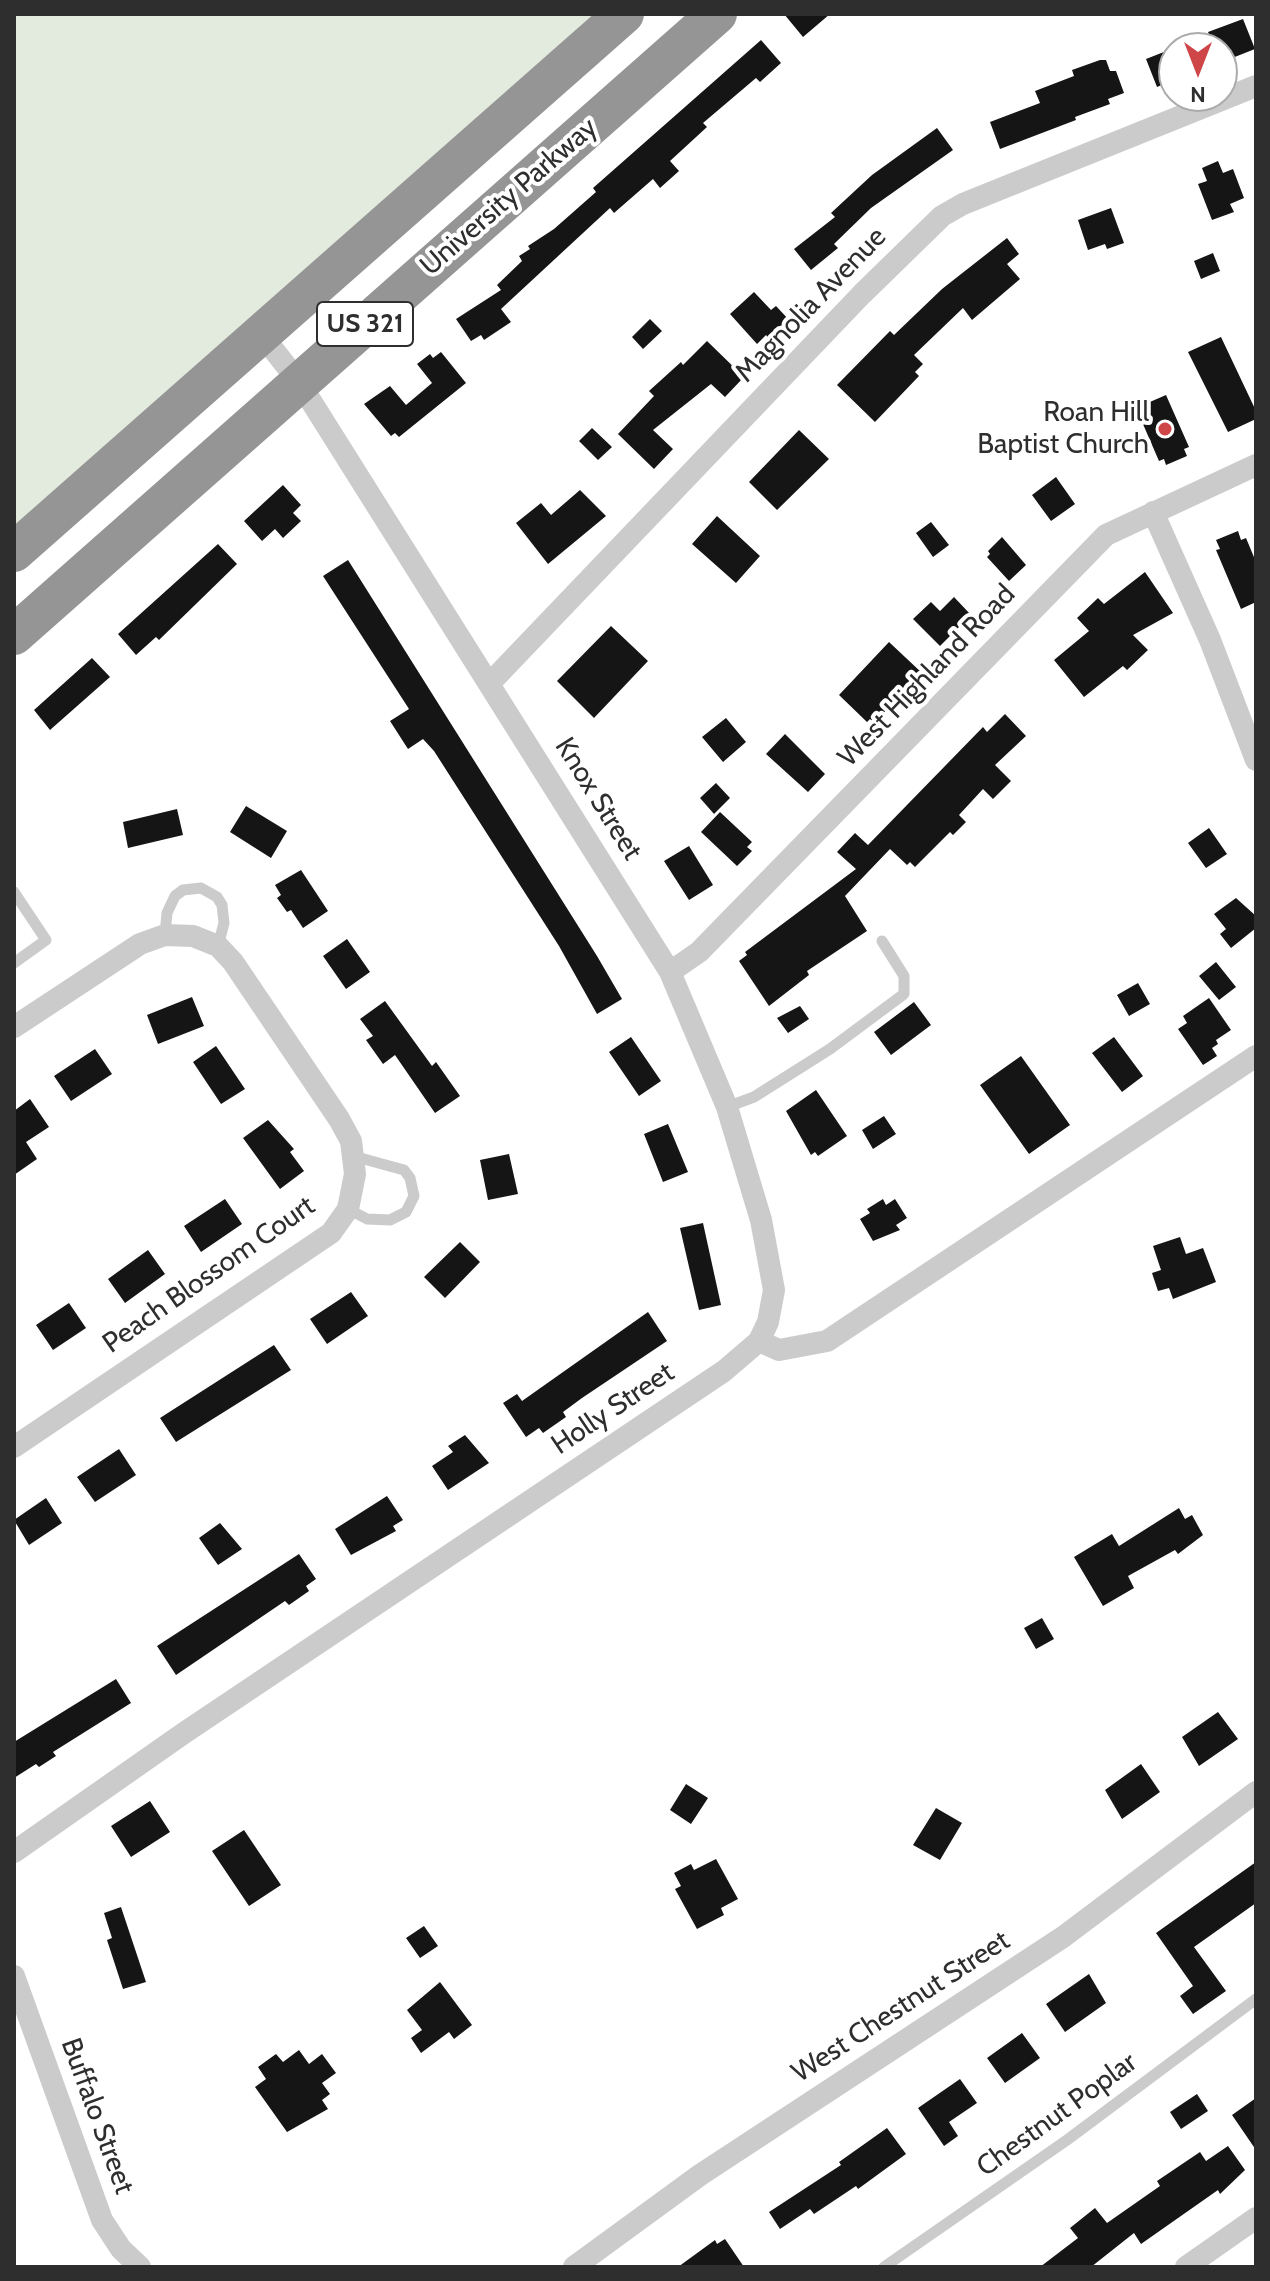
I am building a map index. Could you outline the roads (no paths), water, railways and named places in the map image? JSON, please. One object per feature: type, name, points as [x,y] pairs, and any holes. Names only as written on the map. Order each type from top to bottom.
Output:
[{"type":"highway","name":"US 321","points":[[14,552],[624,14]]},
{"type":"highway","name":"University Parkway","points":[[14,635],[717,14]]},
{"type":"street","name":"Magnolia Avenue","points":[[490,683],[862,294],[942,216],[992,192],[1256,86]]},
{"type":"street","name":"Knox Street","points":[[261,334],[299,382],[670,972],[727,1107],[771,1260],[774,1290],[768,1322],[759,1341]]},
{"type":"street","name":"West Highland Road","points":[[670,972],[699,952],[1106,535],[1256,465]]},
{"type":"street","points":[[1153,512],[1210,640],[1256,760]]},
{"type":"street","points":[[14,1027],[140,944],[165,935],[193,936],[218,946]]},
{"type":"street","name":"Peach Blossom Court","points":[[14,1447],[331,1233],[348,1209],[355,1174],[353,1156],[339,1119],[233,962],[218,946]]},
{"type":"street","points":[[759,1341],[779,1350],[827,1341],[1256,1056]]},
{"type":"street","name":"Holly Street","points":[[14,1852],[197,1724],[724,1371],[759,1341]]},
{"type":"street","name":"West Chestnut Street","points":[[574,2267],[700,2175],[1063,1937],[1256,1792]]},
{"type":"street","name":"Buffalo Street","points":[[14,1976],[102,2220],[121,2249],[140,2267]]},
{"type":"street","points":[[1186,2267],[1256,2218]]},
{"type":"lane","points":[[165,935],[167,913],[175,896],[183,890],[201,888],[222,905],[224,923],[218,946]]},
{"type":"lane","points":[[14,892],[46,940],[14,963]]},
{"type":"lane","points":[[727,1107],[754,1097],[830,1049],[904,994],[904,976],[882,941]]},
{"type":"lane","points":[[348,1209],[367,1219],[390,1220],[406,1212],[414,1196],[414,1186],[404,1170],[353,1156]]},
{"type":"lane","name":"Chestnut Poplar","points":[[884,2267],[1067,2140],[1256,1999]]},
{"type":"place","name":"Roan Hill Baptist Church","points":[[1165,429]]}]
